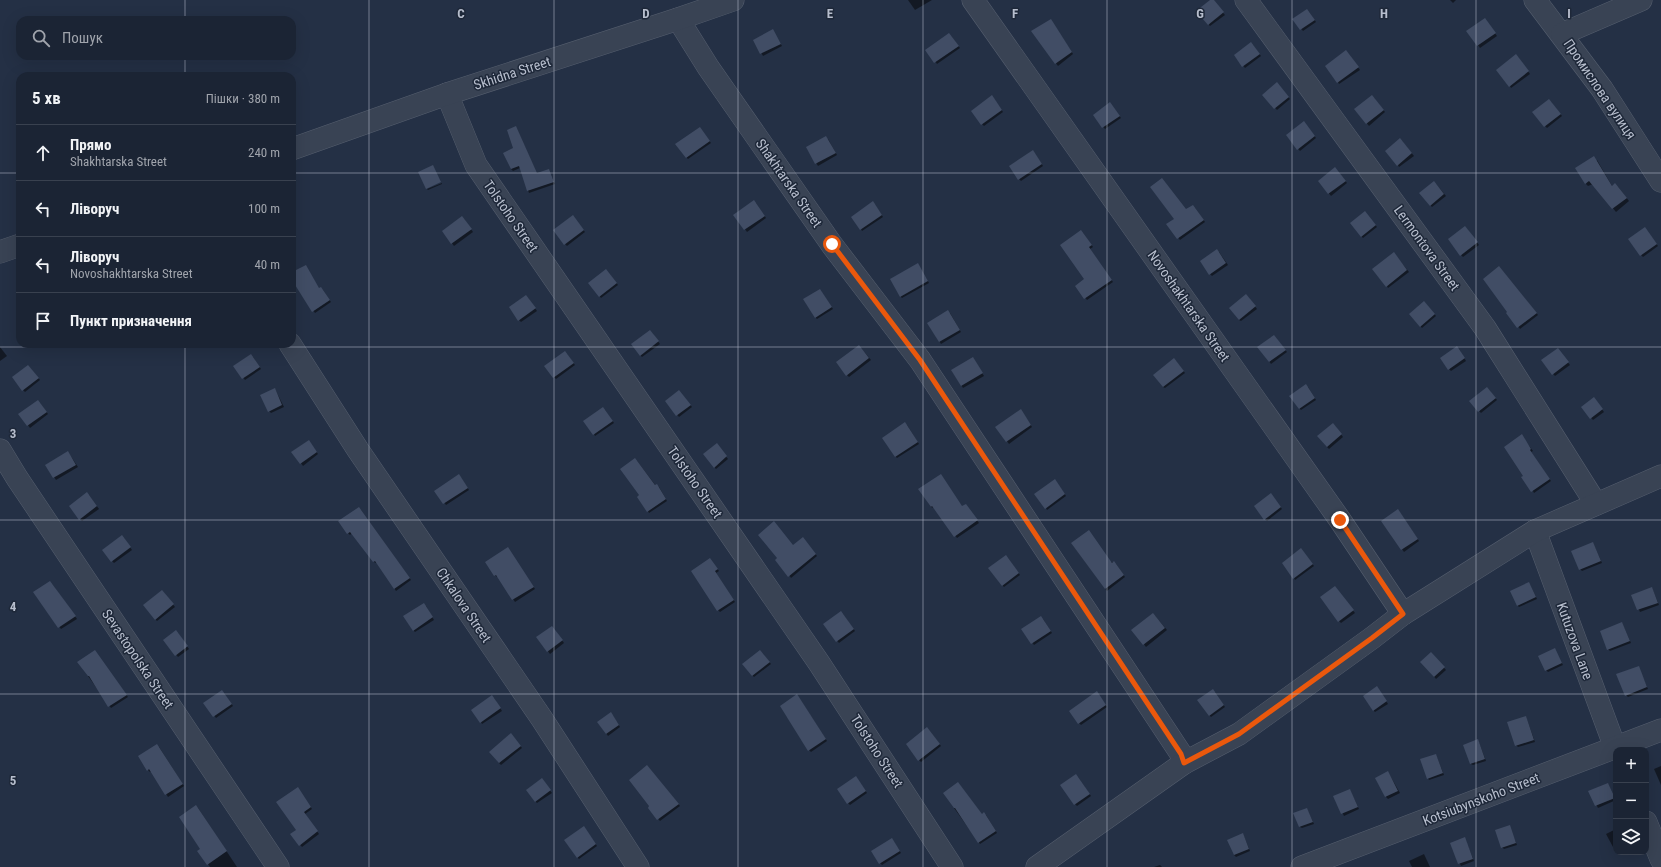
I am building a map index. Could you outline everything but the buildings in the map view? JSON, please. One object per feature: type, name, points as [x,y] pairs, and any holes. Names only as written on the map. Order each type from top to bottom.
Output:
[{"type":"street","name":"Skhidna Street","points":[[296,148],[447,94],[732,0]]},
{"type":"street","name":"Novoshakhtarska Street","points":[[973,0],[1340,520],[1403,614]]},
{"type":"street","name":"Lermontova Street","points":[[1246,0],[1485,328],[1596,504]]},
{"type":"street","name":"Промислова вулиця","points":[[1535,0],[1602,89],[1661,181]]},
{"type":"street","points":[[1562,34],[1641,0]]},
{"type":"street","name":"Shakhtarska Street","points":[[678,19],[708,67],[832,244],[920,360],[1177,747],[1184,763]]},
{"type":"street","name":"Tolstoho Street","points":[[447,94],[476,165],[814,656],[952,867]]},
{"type":"street","points":[[0,252],[16,246]]},
{"type":"street","name":"Chkalova Street","points":[[293,348],[358,450],[542,719],[638,867]]},
{"type":"street","name":"Sevastopolska Street","points":[[0,450],[21,485],[278,867]]},
{"type":"street","points":[[1037,867],[1184,763],[1239,734],[1403,614],[1535,531],[1661,476]]},
{"type":"street","name":"Kutuzova Lane","points":[[1535,531],[1614,747]]},
{"type":"street","name":"Kotsiubynskoho Street","points":[[1620,747],[1661,730]]},
{"type":"street","name":"Kotsiubynskoho Street","points":[[1302,867],[1613,750]]},
{"type":"street","points":[[1649,829],[1661,858]]},
{"type":"route","points":[[832,244],[920,360],[1181,754],[1184,763],[1239,734],[1403,614],[1340,520]]}]
